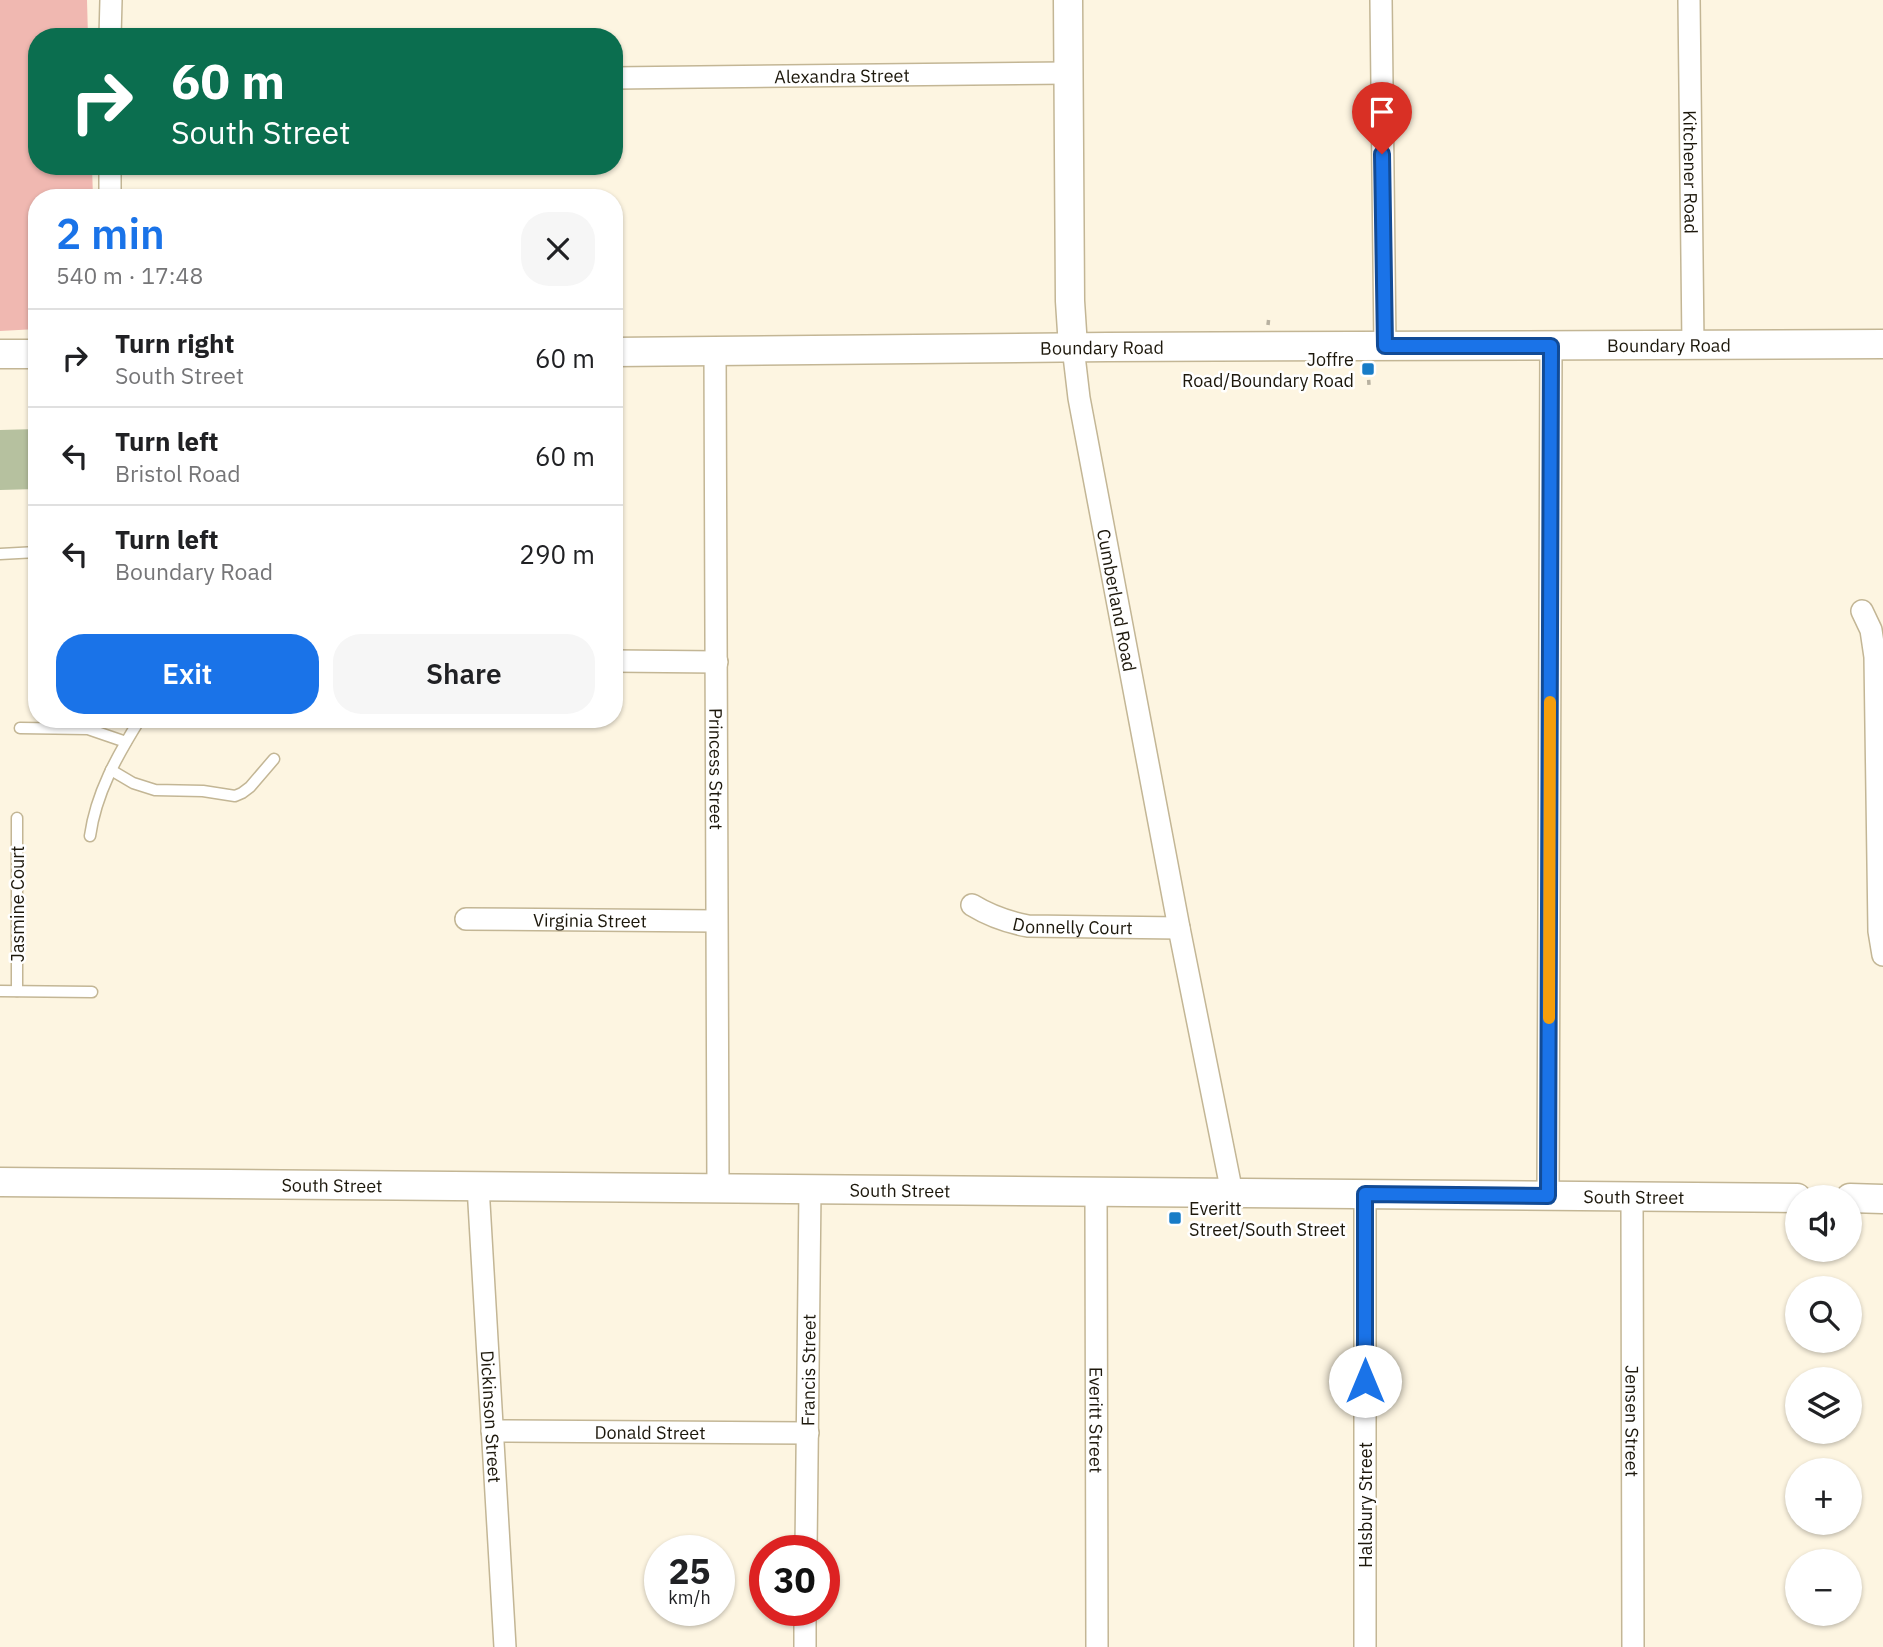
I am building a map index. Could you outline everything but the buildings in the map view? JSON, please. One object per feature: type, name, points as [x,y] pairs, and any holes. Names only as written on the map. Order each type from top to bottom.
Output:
[{"type":"street","points":[[110,28],[111,0]]},
{"type":"street","name":"Cumberland Road","points":[[1068,0],[1070,308],[1079,398],[1232,1193]]},
{"type":"street","points":[[1376,358],[1381,0]]},
{"type":"street","name":"Kitchener Road","points":[[1689,0],[1693,344]]},
{"type":"street","name":"Alexandra Street","points":[[623,78],[1068,73]]},
{"type":"street","name":"Boundary Road","points":[[623,352],[1073,347],[1376,358],[1551,346],[1883,344]]},
{"type":"street","points":[[1548,1196],[1551,346]]},
{"type":"street","name":"Princess Street","points":[[715,351],[718,1187]]},
{"type":"street","points":[[0,355],[28,354]]},
{"type":"street","points":[[1861,611],[1871,630],[1875,657],[1879,931],[1883,955]]},
{"type":"street","points":[[623,661],[717,662]]},
{"type":"street","name":"Donnelly Court","points":[[972,905],[1008,923],[1028,926],[1179,928]]},
{"type":"street","name":"Virginia Street","points":[[466,919],[716,921]]},
{"type":"street","name":"South Street","points":[[0,1182],[1785,1198]]},
{"type":"street","name":"Dickinson Street","points":[[478,1186],[505,1647]]},
{"type":"street","name":"Francis Street","points":[[806,1535],[810,1190]]},
{"type":"street","name":"Everitt Street","points":[[1096,1192],[1097,1647]]},
{"type":"street","name":"Halsbury Street","points":[[1365,1194],[1365,1647]]},
{"type":"street","name":"Jensen Street","points":[[1632,1196],[1633,1647]]},
{"type":"street","points":[[1862,1198],[1883,1199]]},
{"type":"street","name":"Donald Street","points":[[492,1431],[808,1433]]},
{"type":"street","points":[[805,1626],[805,1647]]},
{"type":"lane","points":[[0,554],[28,552]]},
{"type":"lane","points":[[20,728],[88,729],[126,742]]},
{"type":"lane","points":[[90,836],[98,798],[135,728]]},
{"type":"lane","points":[[111,770],[133,783],[155,790],[203,791],[235,796],[250,787],[274,759]]},
{"type":"lane","name":"Jasmine Court","points":[[17,818],[17,991]]},
{"type":"lane","points":[[0,992],[92,992]]},
{"type":"path","points":[[1368,385],[1376,358]]},
{"type":"shaded area","points":[[0,0],[87,0],[88,28],[28,28],[28,175],[92,175],[93,189],[28,189],[28,329],[0,331]]},
{"type":"slow traffic","points":[[1549,1018],[1550,702]]},
{"type":"place","name":"Joffre Road/Boundary Road","points":[[1368,369]]},
{"type":"place","name":"Everitt Street/South Street","points":[[1175,1218]]},
{"type":"route","points":[[1365,1381],[1365,1194],[1548,1196],[1551,346],[1385,346],[1382,154]]}]
